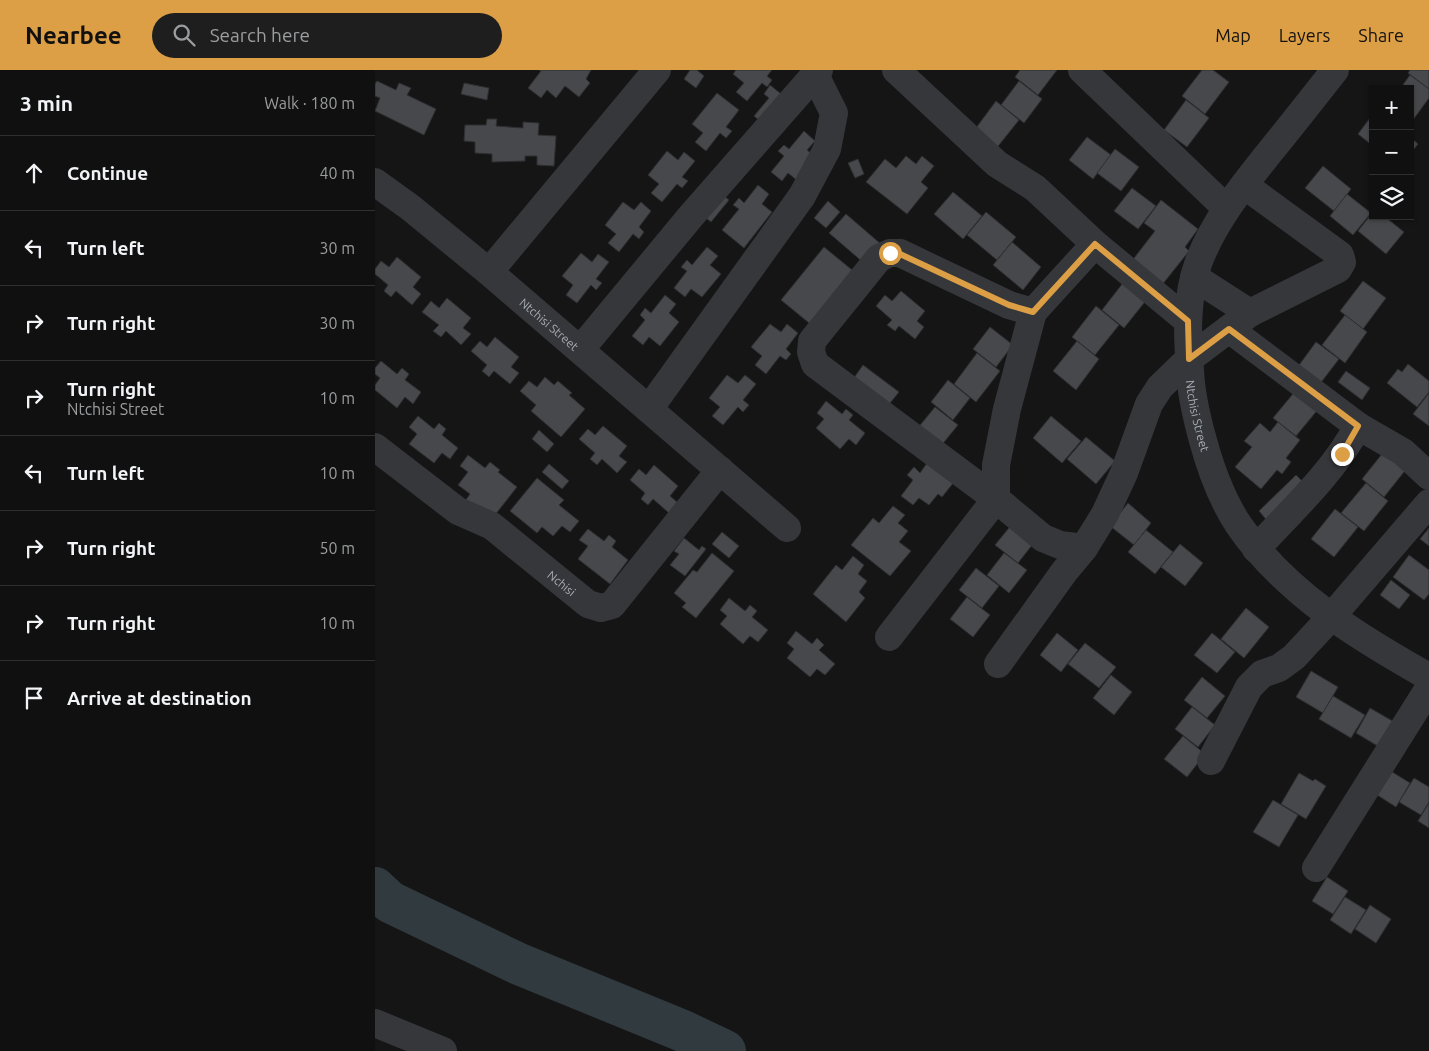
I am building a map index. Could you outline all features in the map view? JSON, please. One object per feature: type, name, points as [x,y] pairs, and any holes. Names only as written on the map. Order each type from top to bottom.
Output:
[{"type":"street","points":[[489,272],[657,70]]},
{"type":"street","points":[[896,70],[997,164],[1035,188],[1095,244],[1188,321]]},
{"type":"street","points":[[1082,70],[1226,208]]},
{"type":"street","name":"Ntchisi Street","points":[[1335,70],[1226,208],[1211,234],[1194,277],[1188,321],[1191,385],[1195,409],[1213,475],[1237,523],[1256,549],[1287,580],[1367,642],[1429,677]]},
{"type":"street","points":[[580,350],[691,216],[817,72],[834,113],[827,149],[802,196],[649,409]]},
{"type":"street","name":"Ntchisi Street","points":[[375,182],[411,208],[489,272],[787,528]]},
{"type":"street","points":[[998,664],[1064,572],[1084,548],[1105,514],[1124,473],[1149,404],[1161,387],[1189,359],[1250,313],[1339,269],[1342,262],[1340,255],[1244,185]]},
{"type":"street","points":[[889,637],[995,499],[996,465],[1007,409],[1033,312],[1095,244]]},
{"type":"street","points":[[1033,312],[1009,305],[900,254],[890,253],[879,258],[812,341],[811,352],[815,364],[995,499],[1043,538],[1060,545],[1084,548]]},
{"type":"street","points":[[1194,277],[1250,313]]},
{"type":"street","points":[[1229,329],[1358,426],[1403,452],[1429,476]]},
{"type":"street","points":[[1256,549],[1342,454],[1358,426]]},
{"type":"street","name":"Nchisi","points":[[375,447],[458,511],[492,526],[588,604],[601,608],[612,605],[720,470]]},
{"type":"street","points":[[1211,761],[1249,687],[1262,674],[1279,668],[1294,658],[1429,503]]},
{"type":"street","points":[[1315,868],[1429,688]]},
{"type":"street","points":[[375,1023],[443,1051]]},
{"type":"building","points":[[539,70],[591,70],[586,79],[590,83],[579,97],[565,86],[556,98],[547,90],[541,98],[528,88],[541,71]]},
{"type":"building","points":[[690,70],[697,70],[704,76],[696,88],[684,79]]},
{"type":"building","points":[[736,70],[772,70],[767,76],[772,80],[767,87],[762,83],[747,101],[736,92],[744,83],[733,74]]},
{"type":"building","points":[[1020,70],[1057,70],[1038,95],[1015,77]]},
{"type":"building","points":[[1202,70],[1213,70],[1229,82],[1205,114],[1182,96]]},
{"type":"building","points":[[1410,70],[1429,70],[1429,89],[1408,73]]},
{"type":"building","points":[[1410,75],[1429,89],[1429,98],[1414,119],[1414,85],[1403,85]]},
{"type":"building","points":[[377,81],[396,90],[399,83],[411,88],[407,95],[436,109],[424,135],[375,111],[380,98],[375,96],[375,84]]},
{"type":"building","points":[[1019,81],[1042,99],[1024,123],[1001,105]]},
{"type":"building","points":[[464,83],[489,88],[487,100],[461,94]]},
{"type":"building","points":[[770,85],[786,98],[764,124],[754,116],[769,98],[764,94]]},
{"type":"building","points":[[717,93],[739,110],[726,127],[732,131],[726,138],[720,133],[706,151],[695,142],[703,133],[692,124]]},
{"type":"building","points":[[1186,100],[1209,118],[1187,147],[1164,130]]},
{"type":"building","points":[[996,101],[1019,120],[995,150],[973,132]]},
{"type":"building","points":[[487,119],[497,119],[496,126],[523,128],[523,122],[539,123],[538,135],[556,136],[554,166],[537,165],[537,156],[525,156],[525,161],[492,162],[492,154],[475,153],[475,142],[464,141],[465,125],[486,125]]},
{"type":"building","points":[[1369,119],[1369,143],[1358,134]]},
{"type":"building","points":[[804,131],[815,141],[807,150],[818,159],[799,182],[788,173],[782,181],[771,172],[784,156],[778,151],[784,145],[789,149]]},
{"type":"building","points":[[1087,137],[1111,155],[1093,179],[1069,160]]},
{"type":"building","points":[[1414,140],[1418,144],[1414,149]]},
{"type":"building","points":[[1115,149],[1139,167],[1121,191],[1097,173]]},
{"type":"building","points":[[667,151],[678,160],[684,152],[695,161],[682,177],[688,181],[682,188],[677,184],[662,202],[651,193],[659,184],[648,175]]},
{"type":"building","points":[[906,156],[916,164],[922,156],[934,166],[921,182],[928,188],[907,214],[866,182],[885,159],[896,168]]},
{"type":"building","points":[[858,159],[864,174],[855,178],[848,163]]},
{"type":"building","points":[[1323,166],[1351,189],[1334,211],[1305,188]]},
{"type":"building","points":[[758,185],[769,194],[762,204],[772,212],[744,248],[722,230],[739,209],[733,205],[739,198],[744,203]]},
{"type":"building","points":[[1132,188],[1156,206],[1138,229],[1114,211]]},
{"type":"building","points":[[719,192],[729,200],[711,222],[701,214]]},
{"type":"building","points":[[953,192],[982,216],[963,239],[934,214]]},
{"type":"building","points":[[1347,194],[1369,211],[1369,215],[1353,235],[1330,216]]},
{"type":"building","points":[[1161,200],[1198,229],[1185,247],[1189,251],[1162,285],[1131,262],[1155,231],[1144,223]]},
{"type":"building","points":[[828,201],[840,212],[826,228],[814,218]]},
{"type":"building","points":[[623,202],[634,210],[641,202],[651,211],[639,227],[644,232],[639,239],[633,234],[619,252],[608,243],[616,234],[605,225]]},
{"type":"building","points":[[986,212],[1016,237],[997,260],[967,235]]},
{"type":"building","points":[[846,214],[882,245],[865,264],[829,233]]},
{"type":"building","points":[[1369,217],[1369,220],[1389,220],[1404,232],[1386,254],[1358,231]]},
{"type":"building","points":[[1012,242],[1041,267],[1023,290],[993,265]]},
{"type":"building","points":[[707,247],[718,256],[710,265],[721,274],[702,297],[691,289],[685,297],[674,288],[687,271],[681,267],[687,260],[692,265]]},
{"type":"building","points":[[824,247],[857,274],[814,327],[781,300]]},
{"type":"building","points":[[581,253],[592,262],[598,254],[609,262],[596,279],[602,283],[596,290],[591,285],[577,303],[566,295],[573,285],[562,276]]},
{"type":"building","points":[[397,257],[421,277],[413,287],[421,294],[412,305],[396,291],[391,297],[384,291],[388,285],[375,274],[375,269],[381,261],[389,267]]},
{"type":"building","points":[[1126,279],[1148,298],[1124,328],[1102,310]]},
{"type":"building","points":[[1363,281],[1386,298],[1363,329],[1340,311]]},
{"type":"building","points":[[901,291],[925,311],[917,321],[924,327],[915,339],[899,326],[895,331],[887,325],[892,320],[876,306],[885,295],[892,301]]},
{"type":"building","points":[[665,295],[676,304],[669,313],[679,322],[660,346],[649,337],[643,345],[632,336],[645,320],[640,315],[645,308],[651,313]]},
{"type":"building","points":[[447,298],[471,318],[463,328],[471,334],[461,345],[446,331],[441,337],[433,331],[439,325],[422,312],[431,301],[439,308]]},
{"type":"building","points":[[1096,306],[1119,325],[1095,355],[1072,337]]},
{"type":"building","points":[[1345,315],[1367,332],[1345,363],[1322,345]]},
{"type":"building","points":[[770,324],[781,332],[787,324],[798,333],[786,349],[791,354],[786,360],[780,356],[766,374],[755,365],[762,356],[751,347]]},
{"type":"building","points":[[990,327],[1013,345],[996,367],[973,349]]},
{"type":"building","points":[[495,337],[519,357],[511,367],[519,373],[510,384],[494,371],[489,377],[482,371],[487,365],[471,351],[480,341],[487,347]]},
{"type":"building","points":[[1077,341],[1099,359],[1076,390],[1053,371]]},
{"type":"building","points":[[1316,342],[1339,359],[1316,389],[1294,372]]},
{"type":"building","points":[[977,353],[1000,371],[976,402],[954,384]]},
{"type":"building","points":[[381,361],[397,374],[402,368],[409,374],[405,380],[421,392],[413,404],[405,397],[397,408],[375,390],[375,385],[380,378],[375,374],[375,368]]},
{"type":"building","points":[[1408,364],[1429,381],[1429,392],[1417,407],[1387,383],[1398,369],[1402,372]]},
{"type":"building","points":[[863,365],[899,392],[886,408],[851,382]]},
{"type":"building","points":[[1346,371],[1370,388],[1362,400],[1338,382]]},
{"type":"building","points":[[727,375],[738,383],[745,375],[756,384],[743,400],[749,405],[743,412],[738,407],[723,425],[712,416],[720,407],[709,398]]},
{"type":"building","points":[[545,377],[554,385],[558,381],[572,393],[569,395],[585,409],[561,437],[531,411],[536,405],[520,391],[529,381],[537,387]]},
{"type":"building","points":[[948,380],[970,398],[953,420],[931,402]]},
{"type":"building","points":[[1297,389],[1320,407],[1296,436],[1273,418]]},
{"type":"building","points":[[1429,393],[1429,426],[1413,414]]},
{"type":"building","points":[[826,401],[842,414],[846,409],[853,415],[849,420],[865,433],[856,445],[849,439],[840,449],[816,428],[824,419],[817,413]]},
{"type":"building","points":[[935,407],[958,425],[940,447],[917,429]]},
{"type":"building","points":[[418,416],[434,429],[439,423],[446,429],[442,435],[458,448],[450,459],[442,453],[434,463],[409,444],[417,434],[409,427]]},
{"type":"building","points":[[1051,416],[1081,441],[1062,463],[1033,438]]},
{"type":"building","points":[[1278,422],[1300,440],[1286,458],[1291,462],[1282,474],[1277,470],[1261,489],[1235,467],[1252,447],[1244,441],[1260,423],[1270,432]]},
{"type":"building","points":[[603,426],[627,446],[619,456],[627,462],[617,473],[602,459],[597,465],[590,459],[595,453],[579,439],[588,429],[595,435]]},
{"type":"building","points":[[539,430],[554,444],[547,452],[532,439]]},
{"type":"building","points":[[1086,437],[1115,461],[1096,484],[1067,459]]},
{"type":"building","points":[[1386,449],[1408,467],[1384,497],[1362,479]]},
{"type":"building","points":[[468,455],[485,468],[490,462],[500,470],[498,472],[517,487],[491,520],[463,504],[470,494],[458,485],[468,472],[460,466]]},
{"type":"building","points":[[932,456],[958,477],[942,497],[938,494],[929,505],[919,498],[913,505],[901,496],[913,480],[907,475],[914,467],[920,473]]},
{"type":"building","points":[[549,464],[569,481],[562,489],[542,472]]},
{"type":"building","points":[[654,465],[678,486],[670,496],[677,502],[669,513],[653,499],[648,505],[641,499],[645,493],[630,480],[639,469],[646,475]]},
{"type":"building","points":[[1296,475],[1308,487],[1270,524],[1259,511]]},
{"type":"building","points":[[537,478],[564,500],[559,505],[579,521],[570,532],[562,526],[553,536],[542,527],[537,533],[510,511]]},
{"type":"building","points":[[1366,483],[1388,501],[1364,531],[1341,513]]},
{"type":"building","points":[[1128,503],[1151,523],[1134,545],[1110,526]]},
{"type":"building","points":[[893,506],[905,515],[898,523],[908,531],[899,542],[911,551],[890,576],[851,545],[873,518],[879,523]]},
{"type":"building","points":[[1335,509],[1358,527],[1334,557],[1311,539]]},
{"type":"building","points":[[1013,523],[1036,540],[1018,563],[995,545]]},
{"type":"building","points":[[1429,528],[1429,546],[1420,539]]},
{"type":"building","points":[[588,529],[604,541],[609,535],[616,541],[612,547],[628,560],[610,584],[578,559],[588,546],[579,540]]},
{"type":"building","points":[[1146,530],[1173,552],[1155,574],[1128,552]]},
{"type":"building","points":[[722,532],[739,546],[729,558],[712,544]]},
{"type":"building","points":[[684,538],[699,550],[702,546],[706,549],[685,576],[670,565],[679,554],[674,551]]},
{"type":"building","points":[[1180,544],[1203,563],[1185,586],[1161,567]]},
{"type":"building","points":[[712,553],[734,571],[696,618],[682,607],[686,603],[674,593],[693,570],[697,572]]},
{"type":"building","points":[[1004,553],[1027,570],[1009,593],[987,575]]},
{"type":"building","points":[[1409,555],[1429,570],[1429,594],[1424,600],[1393,577]]},
{"type":"building","points":[[853,556],[864,565],[858,574],[867,581],[859,592],[865,598],[846,622],[813,594],[836,565],[842,570]]},
{"type":"building","points":[[976,568],[999,586],[982,608],[959,590]]},
{"type":"building","points":[[1391,580],[1410,595],[1399,609],[1380,595]]},
{"type":"building","points":[[967,597],[990,615],[973,637],[950,619]]},
{"type":"building","points":[[729,598],[745,611],[750,605],[757,611],[752,617],[768,630],[758,642],[750,636],[743,644],[720,624],[727,616],[720,610]]},
{"type":"building","points":[[1246,608],[1269,627],[1244,658],[1221,639]]},
{"type":"building","points":[[796,631],[812,644],[817,638],[824,645],[819,650],[835,664],[825,675],[817,669],[810,677],[787,658],[794,649],[787,643]]},
{"type":"building","points":[[1057,633],[1078,650],[1061,672],[1040,655]]},
{"type":"building","points":[[1212,633],[1235,652],[1217,673],[1194,655]]},
{"type":"building","points":[[1085,643],[1116,667],[1099,688],[1068,664]]},
{"type":"building","points":[[1311,671],[1338,687],[1323,713],[1296,697]]},
{"type":"building","points":[[1111,675],[1132,692],[1114,715],[1093,698]]},
{"type":"building","points":[[1202,677],[1225,696],[1207,718],[1184,700]]},
{"type":"building","points":[[1333,696],[1365,715],[1351,738],[1319,719]]},
{"type":"building","points":[[1192,707],[1215,725],[1198,747],[1175,729]]},
{"type":"building","points":[[1370,708],[1396,723],[1381,748],[1356,733]]},
{"type":"building","points":[[1183,736],[1205,754],[1187,777],[1164,759]]},
{"type":"building","points":[[1389,770],[1410,783],[1396,807],[1374,793]]},
{"type":"building","points":[[1299,773],[1313,781],[1315,779],[1326,786],[1306,819],[1281,804]]},
{"type":"building","points":[[1414,778],[1429,787],[1429,802],[1421,815],[1399,802]]},
{"type":"building","points":[[1273,800],[1298,815],[1279,847],[1253,832]]},
{"type":"building","points":[[1429,803],[1429,828],[1418,821]]},
{"type":"building","points":[[1327,877],[1348,891],[1333,914],[1312,901]]},
{"type":"building","points":[[1345,897],[1366,910],[1351,934],[1330,920]]},
{"type":"building","points":[[1370,905],[1391,919],[1376,943],[1355,929]]},
{"type":"waterway","points":[[375,888],[390,902],[519,964],[683,1031],[725,1051]]},
{"type":"route","points":[[890,253],[900,254],[1009,305],[1033,312],[1095,244],[1188,321],[1189,359],[1229,329],[1358,426],[1342,454]]}]
